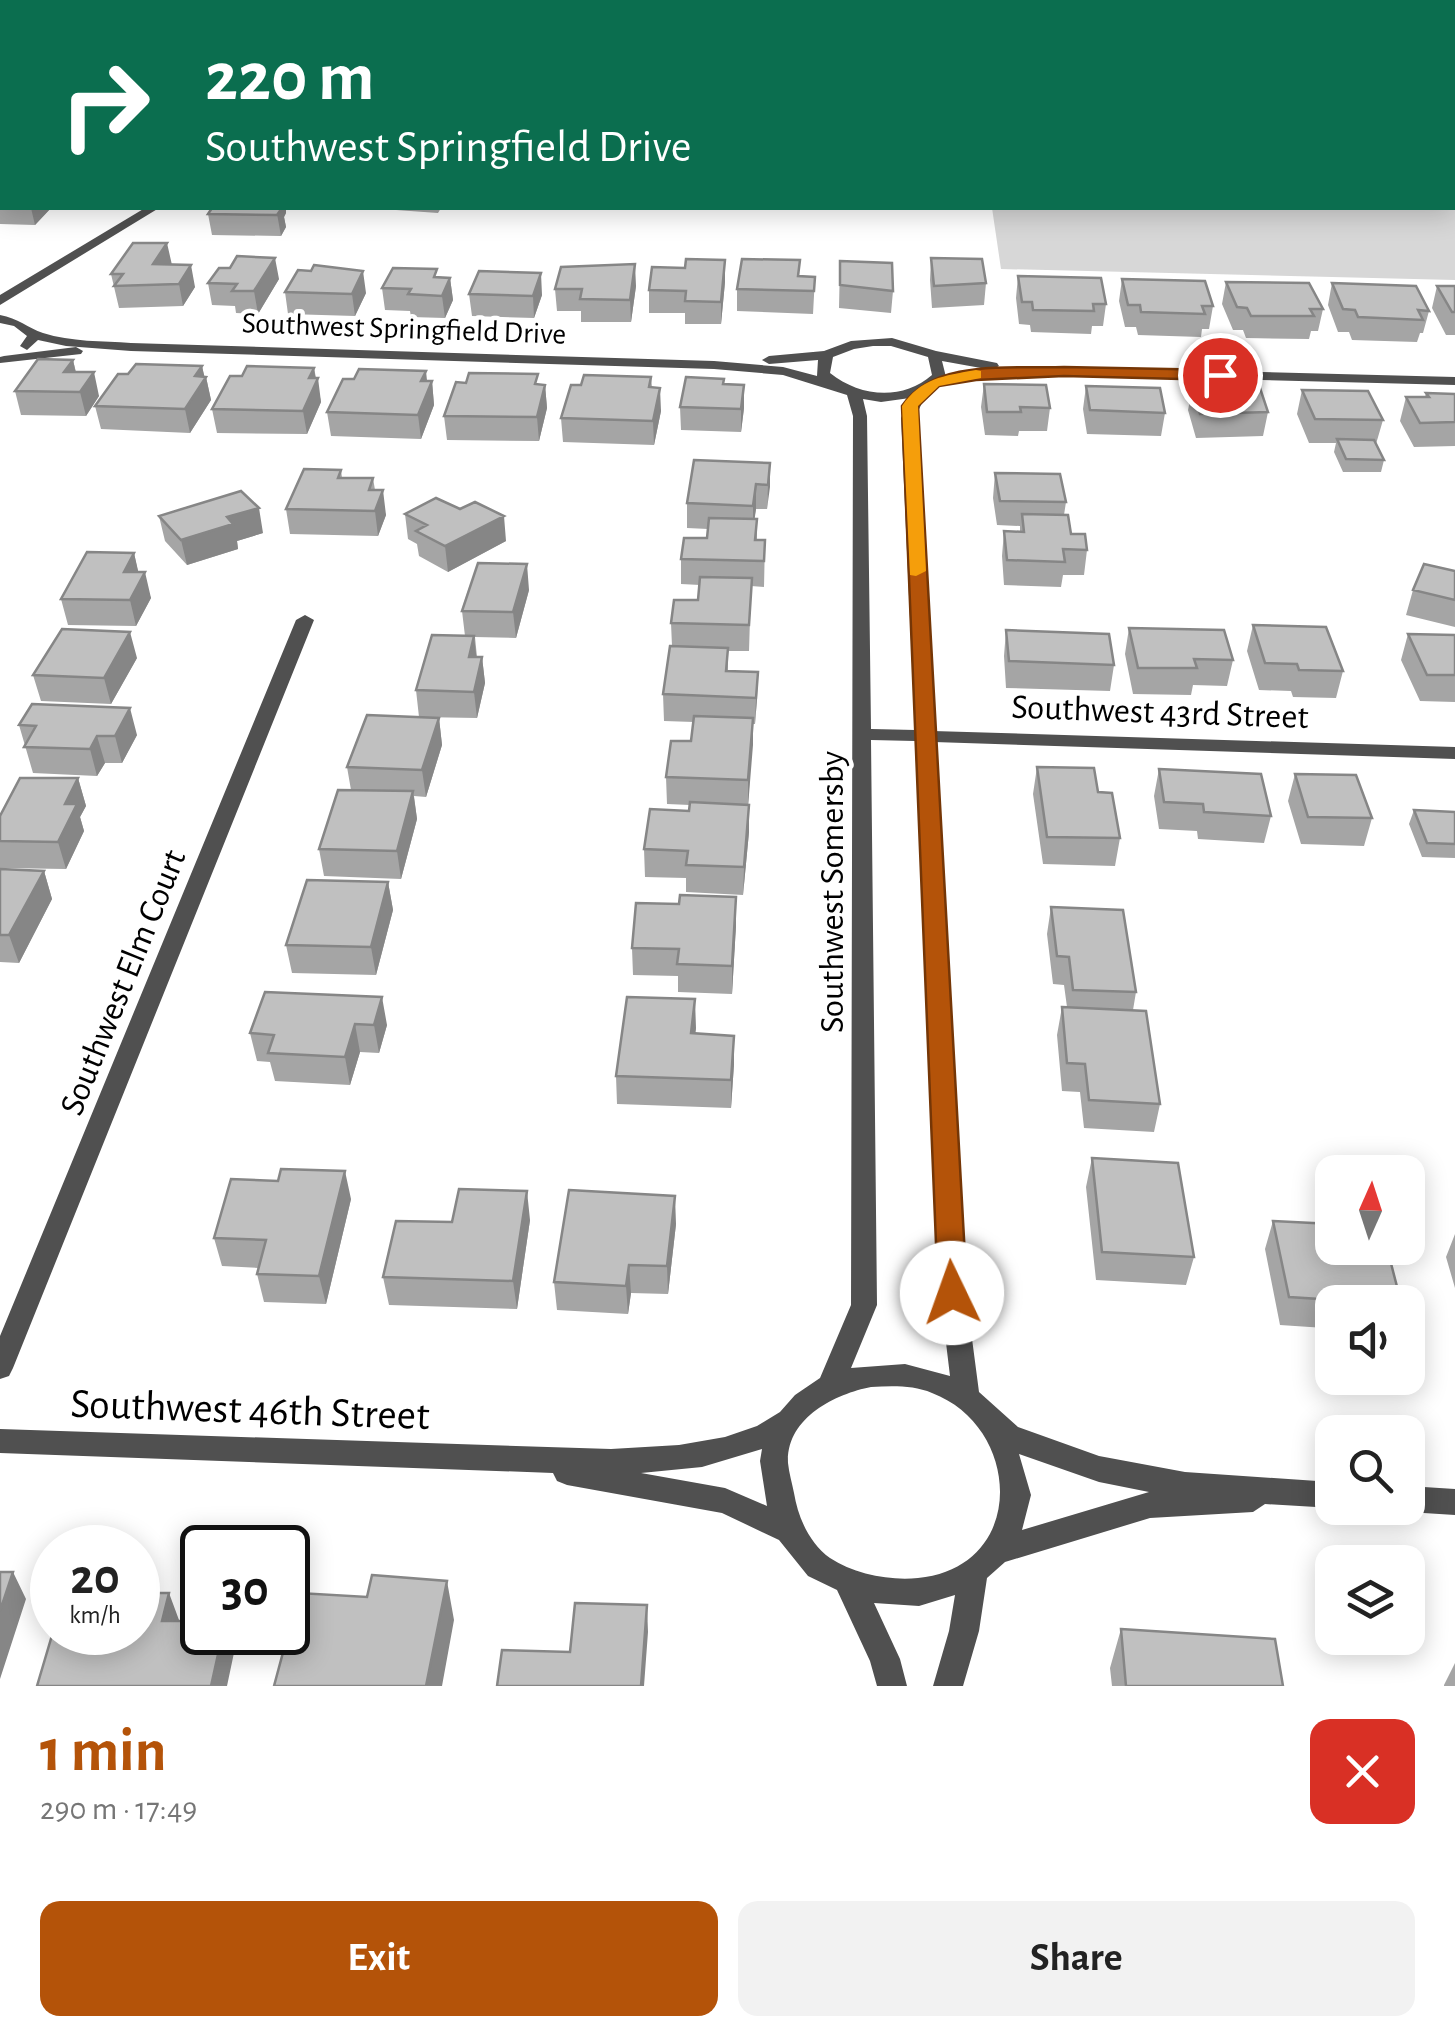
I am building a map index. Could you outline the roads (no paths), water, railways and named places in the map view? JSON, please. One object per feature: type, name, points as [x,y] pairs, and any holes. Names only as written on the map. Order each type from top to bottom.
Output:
[{"type":"street","points":[[0,301],[151,210]]},
{"type":"street","points":[[20,323],[22,304],[41,276]]},
{"type":"street","points":[[0,319],[20,323],[34,335],[24,349],[2,361]]},
{"type":"street","name":"Southwest Springfield Drive","points":[[34,335],[66,342],[132,347],[674,363],[783,371],[854,393]]},
{"type":"street","name":"Southwest Springfield Drive","points":[[674,363],[826,355],[850,345],[892,342],[934,355]]},
{"type":"street","name":"Southwest Springfield Drive","points":[[2,361],[132,347]]},
{"type":"street","points":[[826,355],[823,374],[832,384]]},
{"type":"street","points":[[934,355],[992,366],[1064,372]]},
{"type":"street","points":[[934,355],[940,370],[908,418],[952,1293],[966,1397]]},
{"type":"street","points":[[854,393],[884,397],[976,375],[1064,372],[1455,381]]},
{"type":"street","name":"Southwest Somersby","points":[[832,1385],[864,1305],[860,416],[854,393]]},
{"type":"street","name":"Southwest Elm Court","points":[[0,1368],[305,620]]},
{"type":"street","name":"Southwest 43rd Street","points":[[862,734],[1455,753]]},
{"type":"street","points":[[900,1374],[934,1381],[966,1397],[999,1431],[1014,1460],[1018,1490],[1014,1522],[1000,1550],[973,1575],[935,1592],[892,1594],[849,1584],[812,1560],[786,1529],[772,1490],[775,1451],[792,1417],[832,1385],[864,1375],[900,1374]]},
{"type":"street","name":"Southwest 46th Street","points":[[0,1441],[611,1462],[687,1456],[764,1439],[792,1417]]},
{"type":"street","points":[[999,1431],[1095,1468],[1132,1477],[1315,1494]]},
{"type":"street","name":"Southwest 46th Street","points":[[496,1460],[725,1501],[786,1529]]},
{"type":"street","points":[[1000,1550],[1150,1506],[1315,1496]]},
{"type":"street","points":[[1425,1500],[1455,1502]]},
{"type":"street","points":[[948,1686],[964,1631],[973,1575]]},
{"type":"street","points":[[849,1584],[886,1658],[892,1686]]}]
